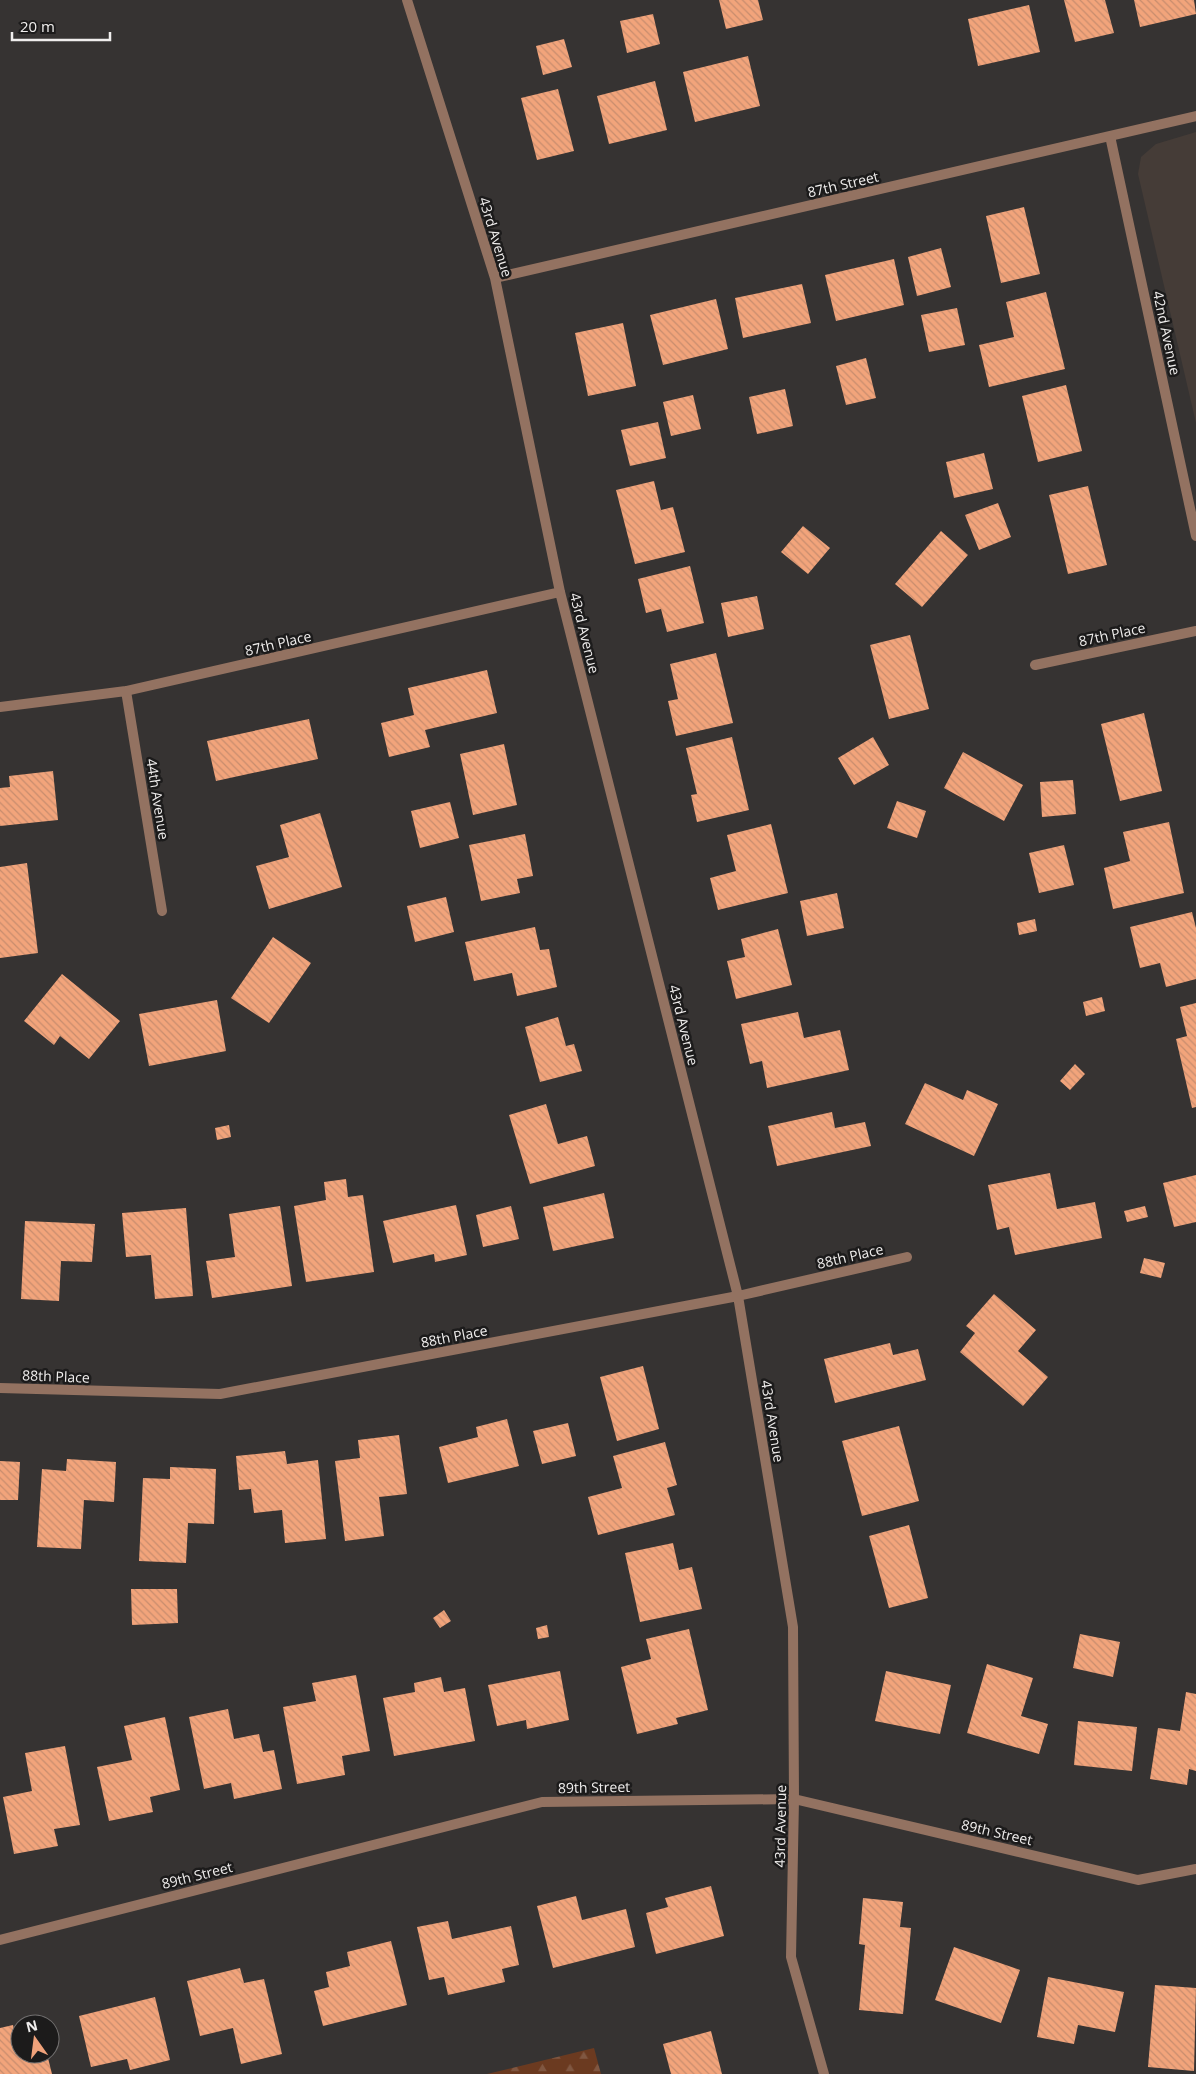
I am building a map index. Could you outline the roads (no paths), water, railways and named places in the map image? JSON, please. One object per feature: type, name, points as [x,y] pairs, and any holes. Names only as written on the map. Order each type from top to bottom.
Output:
[{"type":"street","name":"43rd Avenue","points":[[407,0],[495,278],[560,592],[738,1296],[793,1627],[794,1798],[791,1957],[824,2074]]},
{"type":"street","name":"87th Street","points":[[495,278],[1196,116]]},
{"type":"street","name":"42nd Avenue","points":[[1110,136],[1196,536]]},
{"type":"street","name":"87th Place","points":[[0,707],[126,692],[560,592]]},
{"type":"street","name":"87th Place","points":[[1035,665],[1196,631]]},
{"type":"street","name":"44th Avenue","points":[[126,692],[162,911]]},
{"type":"street","name":"88th Place","points":[[0,1388],[220,1394],[738,1296],[907,1258]]},
{"type":"street","name":"89th Street","points":[[0,1940],[542,1802],[794,1798],[1138,1880],[1196,1869]]}]
